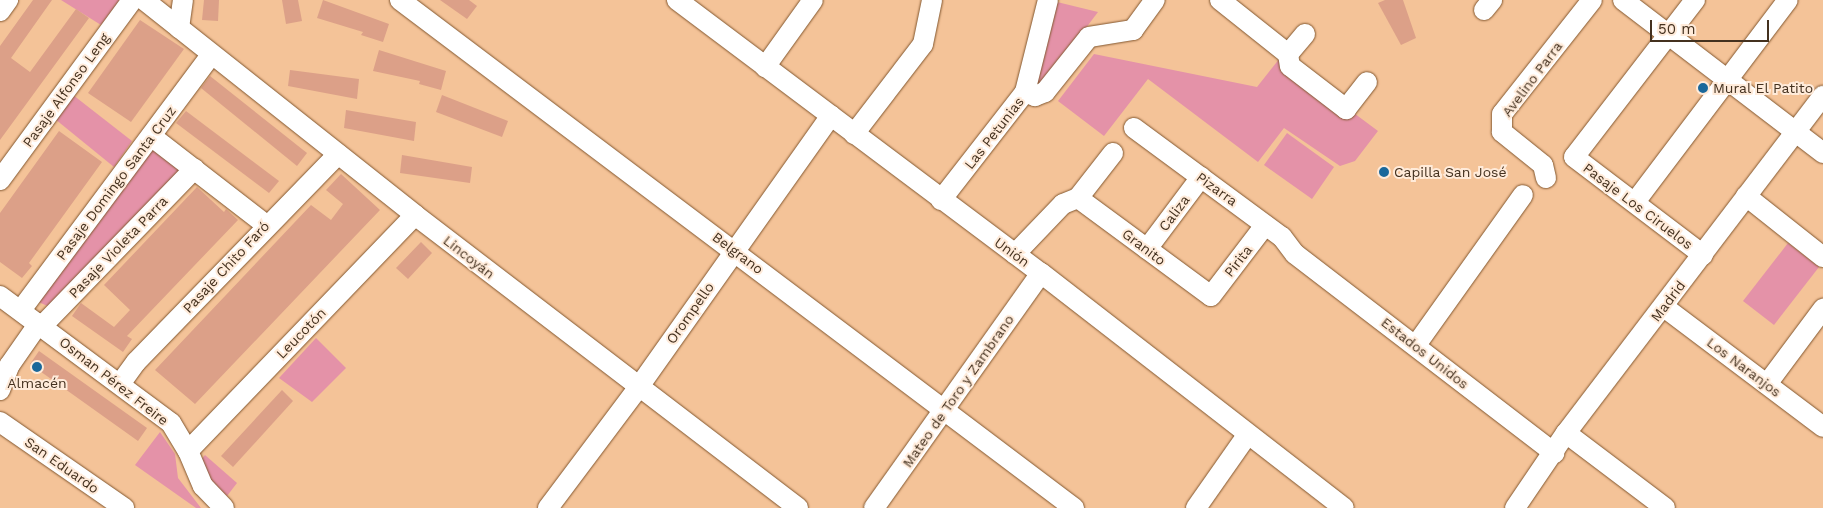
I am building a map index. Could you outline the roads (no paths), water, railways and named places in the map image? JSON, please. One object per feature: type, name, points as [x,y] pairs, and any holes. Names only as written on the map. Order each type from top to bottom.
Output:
[{"type":"street","points":[[0,11],[8,0]]},
{"type":"street","name":"Pasaje Alfonso Leng","points":[[0,180],[132,0]]},
{"type":"street","name":"Lincoyán","points":[[144,0],[415,215],[638,388],[798,508]]},
{"type":"street","points":[[178,28],[183,0]]},
{"type":"street","name":"Belgrano","points":[[400,0],[1074,508]]},
{"type":"street","points":[[765,67],[813,0]]},
{"type":"street","points":[[854,134],[923,44],[932,0]]},
{"type":"street","name":"Las Petunias","points":[[942,200],[1026,92],[1048,0]]},
{"type":"street","points":[[1026,92],[1035,96],[1045,92],[1089,37],[1133,30],[1155,0]]},
{"type":"street","points":[[1220,0],[1288,54],[1290,66],[1346,109],[1367,82]]},
{"type":"street","name":"Avelino Parra","points":[[1546,178],[1543,165],[1502,132],[1502,114],[1592,0]]},
{"type":"street","points":[[1623,0],[1823,154]]},
{"type":"street","points":[[1668,35],[1695,0]]},
{"type":"street","points":[[1635,202],[1788,0]]},
{"type":"street","name":"Unión","points":[[680,1],[1015,254],[1344,508]]},
{"type":"street","points":[[1288,54],[1305,34]]},
{"type":"street","name":"Pasaje Los Ciruelos","points":[[1668,35],[1574,157],[1702,255]]},
{"type":"street","name":"Pasaje Domingo Santa Cruz","points":[[21,310],[211,55]]},
{"type":"street","name":"Madrid","points":[[1515,508],[1566,433],[1664,307],[1823,96]]},
{"type":"street","name":"Orompello","points":[[548,508],[638,388],[830,115]]},
{"type":"street","name":"Pizarra","points":[[1134,128],[1282,237],[1295,254]]},
{"type":"street","points":[[152,136],[266,225]]},
{"type":"street","points":[[1015,254],[1063,204],[1078,198],[1113,153]]},
{"type":"street","name":"Pasaje Chito Faró","points":[[120,384],[136,362],[266,225],[338,154]]},
{"type":"street","name":"Pasaje Violeta Parra","points":[[0,390],[9,366],[41,325],[194,169]]},
{"type":"street","name":"Caliza","points":[[1147,250],[1201,177]]},
{"type":"street","points":[[1416,346],[1523,195]]},
{"type":"street","points":[[1746,196],[1821,252]]},
{"type":"street","name":"Granito","points":[[1078,198],[1210,296]]},
{"type":"street","name":"Leucotón","points":[[188,451],[415,215]]},
{"type":"street","name":"Pirita","points":[[1210,296],[1266,225]]},
{"type":"street","name":"Estados Unidos","points":[[1295,254],[1554,453]]},
{"type":"street","name":"Mateo de Toro y Zambrano","points":[[874,508],[1041,274]]},
{"type":"street","name":"Osman Pérez Freire","points":[[0,296],[170,423],[188,451],[203,486],[224,508]]},
{"type":"street","name":"Los Naranjos","points":[[1664,307],[1823,427]]},
{"type":"street","points":[[1767,384],[1823,309]]},
{"type":"street","name":"San Eduardo","points":[[0,422],[124,508]]},
{"type":"street","points":[[1566,433],[1665,508]]},
{"type":"street","points":[[1196,508],[1248,434]]},
{"type":"place","name":"Mural El Patito","points":[[1703,88]]},
{"type":"place","name":"Capilla San José","points":[[1384,172]]},
{"type":"place","name":"Almacén","points":[[37,367]]}]
